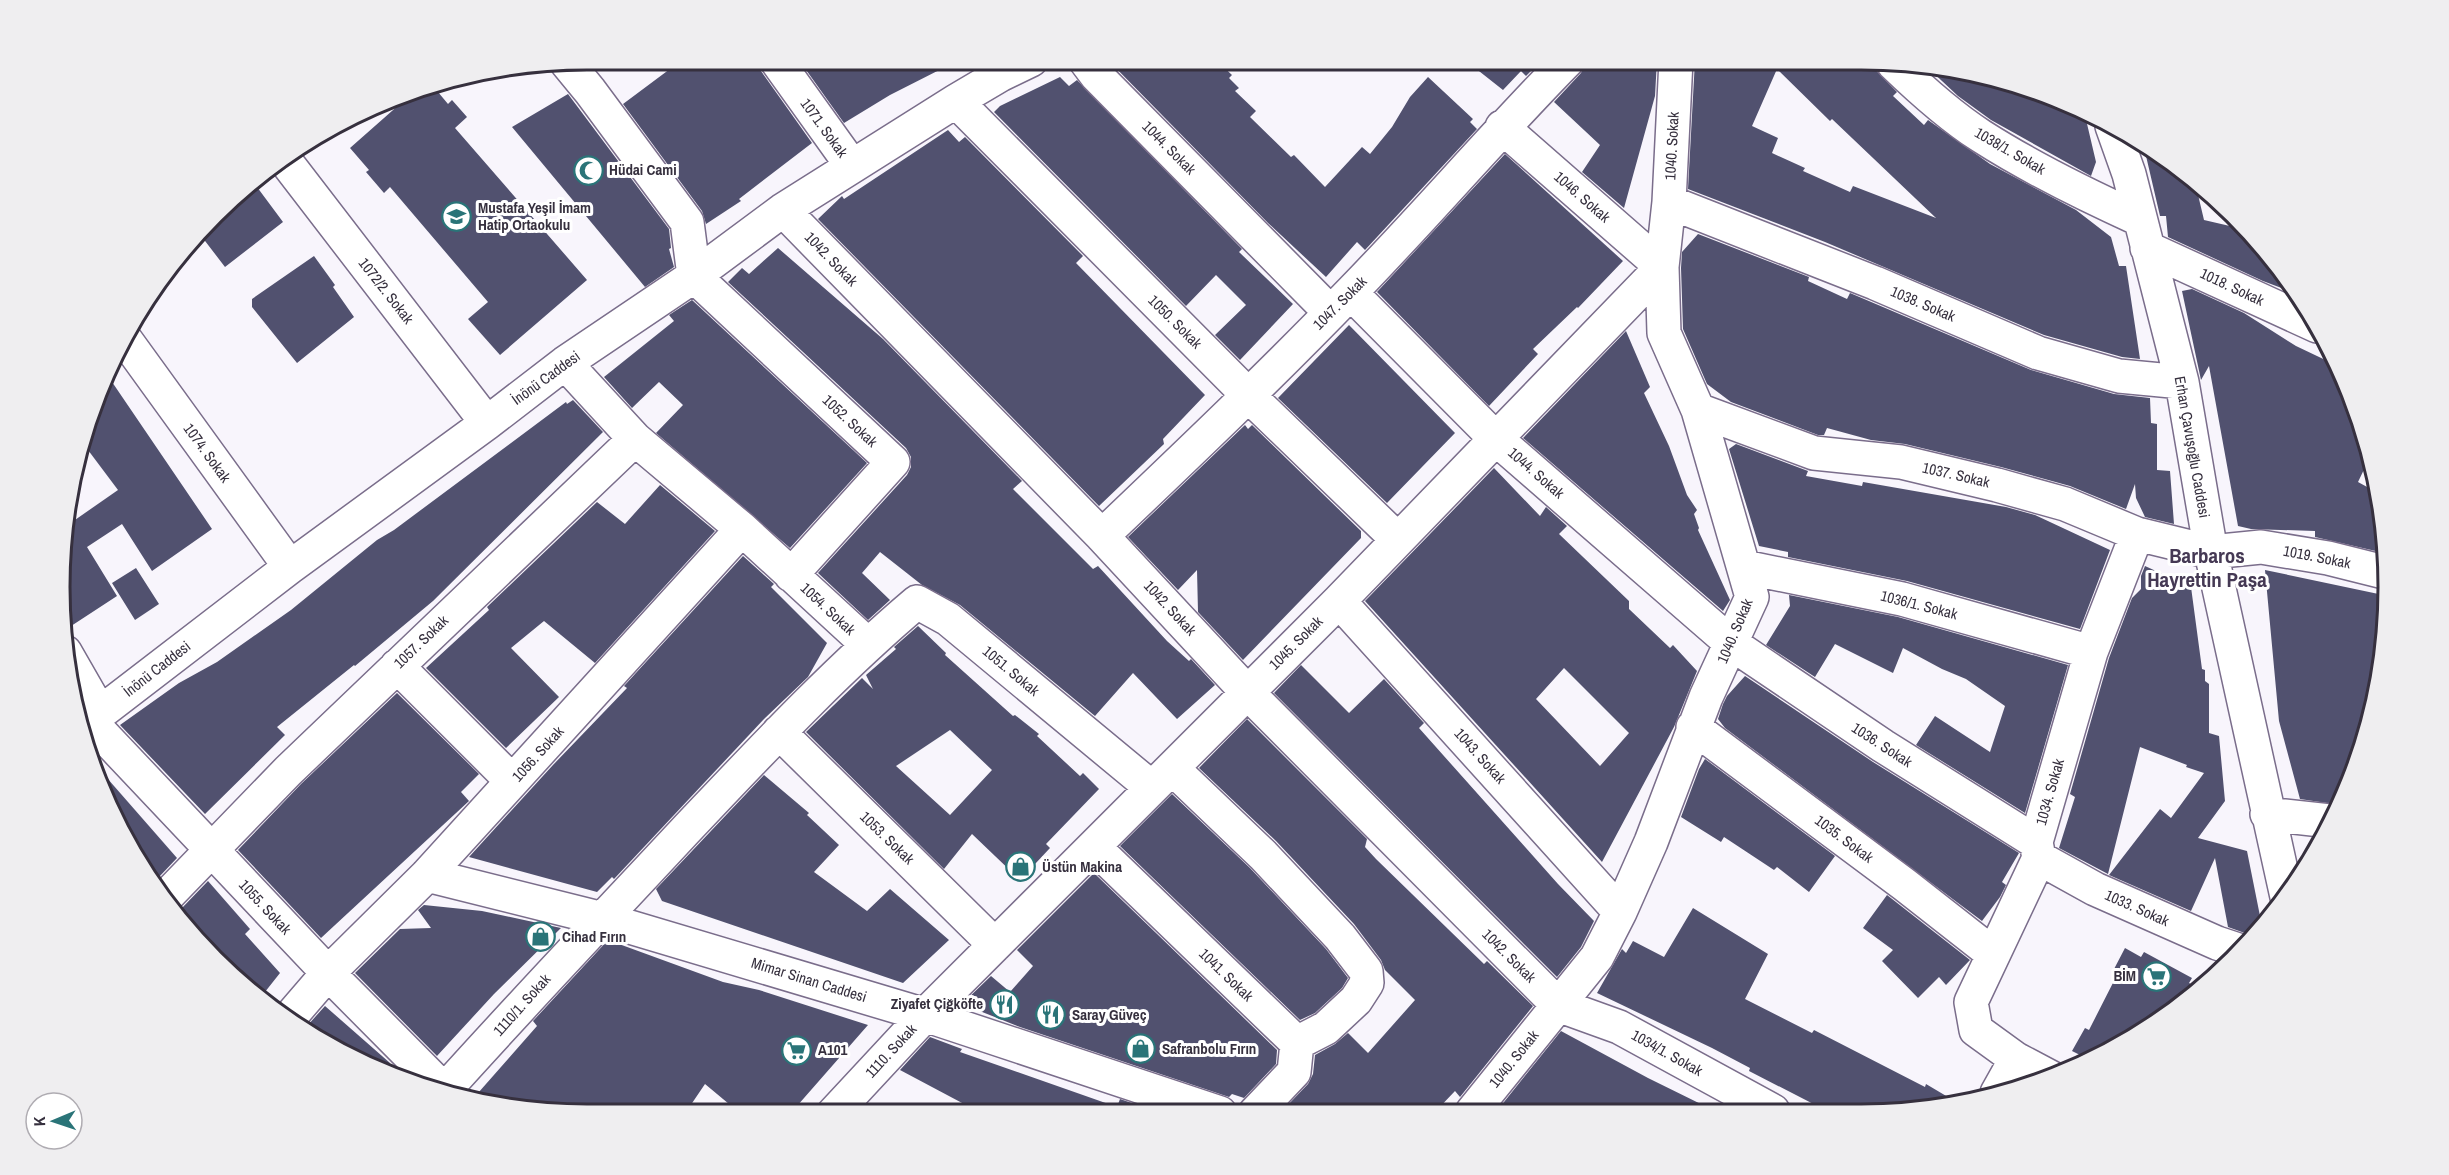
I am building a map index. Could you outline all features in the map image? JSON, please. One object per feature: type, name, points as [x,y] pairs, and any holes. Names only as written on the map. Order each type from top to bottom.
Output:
[{"type":"street","name":"1071. Sokak","points":[[783,70],[852,166]]},
{"type":"street","name":"İnönü Caddesi","points":[[90,720],[290,567],[565,363],[694,276],[783,210],[956,101],[993,70]]},
{"type":"street","name":"1044. Sokak","points":[[1092,70],[1341,302],[1732,644]]},
{"type":"street","name":"1047. Sokak","points":[[1102,536],[1249,396],[1341,302],[1502,127],[1558,70]]},
{"type":"street","name":"1040. Sokak","points":[[1478,1104],[1597,957],[1651,842],[1694,727],[1752,597],[1698,410],[1664,333],[1662,267],[1669,202],[1676,70]]},
{"type":"street","points":[[573,71],[687,222],[694,276]]},
{"type":"street","name":"1038/1. Sokak","points":[[1903,73],[1980,136],[2101,201],[2143,234]]},
{"type":"street","name":"1050. Sokak","points":[[956,101],[1249,396],[1398,540]]},
{"type":"street","name":"1046. Sokak","points":[[1502,127],[1662,267]]},
{"type":"street","points":[[2116,138],[2129,174]]},
{"type":"street","points":[[2129,146],[2129,174]]},
{"type":"street","name":"1072/2. Sokak","points":[[289,166],[487,423]]},
{"type":"street","name":"Erhan Çavuşoğlu Caddesi","points":[[2129,174],[2182,382],[2211,552],[2284,885]]},
{"type":"street","name":"1038. Sokak","points":[[1669,202],[1875,283],[2038,353],[2119,376],[2182,382]]},
{"type":"street","name":"1042. Sokak","points":[[783,210],[1102,536],[1247,692],[1558,1005]]},
{"type":"street","name":"1018. Sokak","points":[[2143,234],[2302,318]]},
{"type":"street","name":"1045. Sokak","points":[[926,1015],[1339,601],[1662,267]]},
{"type":"street","name":"1052. Sokak","points":[[694,276],[893,462],[791,575]]},
{"type":"street","name":"1074. Sokak","points":[[131,347],[290,567]]},
{"type":"street","name":"1054. Sokak","points":[[565,363],[635,439],[742,530],[867,644],[779,732],[603,919]]},
{"type":"street","name":"1037. Sokak","points":[[1698,410],[1814,453],[1901,462],[1997,485],[2065,504],[2137,534],[2211,552]]},
{"type":"street","name":"1057. Sokak","points":[[170,893],[288,771],[635,439]]},
{"type":"street","name":"1056. Sokak","points":[[294,1013],[328,973],[427,875],[742,530]]},
{"type":"street","name":"1034. Sokak","points":[[2041,1072],[2016,1059],[1976,1030],[1971,1002],[2037,850],[2091,652],[2137,534]]},
{"type":"street","name":"1019. Sokak","points":[[2211,552],[2261,547],[2328,558],[2377,570]]},
{"type":"street","name":"1036/1. Sokak","points":[[1744,567],[1902,599],[2091,652]]},
{"type":"street","name":"1043. Sokak","points":[[1339,601],[1620,912]]},
{"type":"street","name":"1051. Sokak","points":[[867,644],[916,602],[948,619],[1162,778]]},
{"type":"street","name":"1036. Sokak","points":[[1732,644],[2037,850]]},
{"type":"street","points":[[397,666],[512,781]]},
{"type":"street","name":"1055. Sokak","points":[[83,702],[90,720],[328,973],[434,1081]]},
{"type":"street","name":"1035. Sokak","points":[[1694,727],[1993,954]]},
{"type":"street","name":"1053. Sokak","points":[[779,732],[995,945]]},
{"type":"street","points":[[1162,778],[1263,855],[1340,937],[1366,972],[1367,983],[1356,1000],[1326,1028],[1297,1043],[1294,1072],[1264,1104]]},
{"type":"street","points":[[2267,814],[2323,820]]},
{"type":"street","name":"1041. Sokak","points":[[1094,847],[1297,1043]]},
{"type":"street","name":"1033. Sokak","points":[[2037,850],[2096,889],[2217,944],[2231,948]]},
{"type":"street","name":"Mimar Sinan Caddesi","points":[[427,875],[603,919],[926,1015],[1193,1104]]},
{"type":"street","name":"1110/1. Sokak","points":[[451,1086],[603,919]]},
{"type":"street","name":"1034/1. Sokak","points":[[1558,1005],[1619,1027],[1760,1104]]},
{"type":"street","name":"1110. Sokak","points":[[850,1104],[926,1015]]},
{"type":"street","points":[[2001,1085],[2016,1059]]},
{"type":"building","points":[[669,70],[761,70],[812,143],[739,199],[741,201],[706,224],[702,211],[623,104]]},
{"type":"building","points":[[806,70],[939,70],[890,95],[844,123]]},
{"type":"building","points":[[1118,70],[1227,70],[1232,75],[1229,78],[1239,88],[1235,91],[1256,111],[1250,117],[1291,157],[1294,155],[1325,187],[1362,147],[1370,154],[1392,127],[1410,97],[1428,77],[1473,119],[1470,122],[1477,129],[1365,250],[1357,242],[1326,277],[1268,223]]},
{"type":"building","points":[[1478,70],[1532,70],[1526,76],[1521,71],[1503,90]]},
{"type":"building","points":[[1582,70],[1656,70],[1655,96],[1624,208],[1582,172],[1600,145],[1554,102]]},
{"type":"building","points":[[1694,70],[1777,70],[1752,126],[1778,138],[1772,153],[1805,168],[1803,171],[1850,192],[1853,186],[1936,218],[1778,70],[1877,71],[1897,92],[1893,96],[1924,125],[1928,120],[1990,164],[2076,210],[2111,237],[2119,266],[2126,266],[2140,359],[2122,357],[2044,335],[1825,242],[1688,189]]},
{"type":"building","points":[[1937,76],[1962,80],[2028,98],[2087,123],[2096,162],[2091,176],[1991,120],[1958,96]]},
{"type":"building","points":[[1060,77],[1069,86],[1077,80],[1242,249],[1239,252],[1293,304],[1240,360],[1215,335],[1246,305],[1216,275],[1186,306],[994,112],[1000,106]]},
{"type":"building","points":[[439,93],[448,104],[452,100],[467,117],[455,128],[587,280],[500,355],[468,319],[488,302],[390,187],[384,193],[366,172],[369,170],[350,148],[395,108]]},
{"type":"building","name":"Hüdai Cami","points":[[568,94],[669,229],[671,248],[669,249],[674,267],[645,287],[512,127]]},
{"type":"building","points":[[948,130],[959,142],[965,137],[1083,256],[1076,263],[1205,395],[1163,439],[1164,444],[1099,506],[818,219],[842,196],[844,199]]},
{"type":"building","points":[[1505,154],[1623,261],[1578,308],[1533,349],[1538,354],[1489,406],[1377,292]]},
{"type":"building","points":[[2146,156],[2198,196],[2204,220],[2231,226],[2283,289],[2168,237],[2166,216],[2160,216]]},
{"type":"building","points":[[259,189],[283,222],[225,267],[205,241]]},
{"type":"building","points":[[1698,234],[1809,277],[1808,281],[1847,299],[1850,293],[2031,370],[2114,394],[2150,398],[2151,423],[2157,424],[2157,470],[2170,471],[2174,524],[2145,517],[2136,498],[2135,484],[2126,509],[2070,486],[2001,467],[1905,444],[1871,440],[1827,428],[1824,435],[1818,435],[1731,402],[1707,384],[1683,329],[1682,252]]},
{"type":"building","points":[[778,248],[883,339],[1022,481],[1013,489],[1093,569],[1098,566],[1167,641],[1189,661],[1191,659],[1215,685],[1177,719],[1133,673],[1095,716],[960,605],[922,585],[880,552],[862,573],[890,600],[868,620],[818,573],[907,475],[911,467],[911,457],[906,448],[728,282],[742,268],[749,274]]},
{"type":"building","points":[[314,256],[354,317],[297,363],[252,307],[252,299]]},
{"type":"building","points":[[2192,289],[2244,313],[2296,346],[2325,360],[2351,421],[2361,454],[2365,468],[2358,482],[2369,488],[2377,551],[2315,537],[2315,531],[2251,529],[2238,526],[2209,366],[2201,380],[2182,291]]},
{"type":"building","points":[[692,300],[867,463],[790,548],[656,433],[683,405],[659,382],[632,408],[604,377],[674,321],[669,315]]},
{"type":"building","points":[[1349,325],[1455,433],[1387,503],[1278,398]]},
{"type":"building","points":[[1626,331],[1650,387],[1644,393],[1669,446],[1687,495],[1697,510],[1694,514],[1698,530],[1730,600],[1723,611],[1523,438]]},
{"type":"building","points":[[113,383],[212,529],[152,571],[122,524],[87,547],[117,596],[72,625],[70,588],[75,520],[118,490],[89,451]]},
{"type":"building","points":[[573,400],[603,432],[433,601],[277,727],[285,735],[205,814],[120,725],[179,683],[217,662],[291,610],[377,540],[394,530],[566,402],[567,404]]},
{"type":"building","points":[[1245,425],[1248,429],[1252,425],[1361,531],[1361,538],[1243,660],[1198,612],[1197,570],[1178,590],[1128,537]]},
{"type":"building","points":[[1736,444],[1808,471],[1806,476],[1862,486],[1863,482],[2006,507],[2035,515],[2110,550],[2080,629],[1907,581],[1788,557],[1788,552],[1759,546],[1729,449]]},
{"type":"building","points":[[1494,468],[1540,516],[1546,507],[1567,526],[1559,534],[1629,601],[1629,609],[1670,648],[1673,645],[1697,671],[1674,727],[1602,862],[1365,601]],"holes":[[[1564,668],[1629,733],[1600,766],[1536,699]]]},
{"type":"building","points":[[660,485],[715,531],[595,663],[544,621],[511,648],[559,697],[506,748],[426,668],[489,610],[487,607],[597,502],[625,524]]},
{"type":"building","points":[[743,556],[774,584],[771,587],[827,643],[808,677],[764,719],[614,879],[612,877],[597,892],[469,857],[627,688],[624,686]]},
{"type":"building","points":[[2145,566],[2191,587],[2202,669],[2205,670],[2205,681],[2209,684],[2209,733],[2219,736],[2225,801],[2198,838],[2247,851],[2260,916],[2245,933],[2228,927],[2215,858],[2191,911],[2109,875],[2160,809],[2171,818],[2204,773],[2186,767],[2187,765],[2140,747],[2108,874],[2059,848],[2075,797],[2070,794],[2109,658],[2132,598],[2141,589],[2141,576]]},
{"type":"building","points":[[136,568],[159,604],[135,620],[112,583]]},
{"type":"building","points":[[2265,570],[2378,594],[2374,655],[2369,688],[2351,754],[2331,804],[2300,799],[2279,721]]},
{"type":"building","points":[[1789,595],[1898,617],[2068,665],[2025,813],[1916,745],[1935,716],[1990,752],[2005,706],[1966,679],[1903,648],[1893,673],[1835,644],[1815,677],[1766,645],[1790,606]]},
{"type":"building","points":[[918,626],[946,653],[945,655],[1013,716],[1015,715],[1039,734],[1037,736],[1080,776],[1083,773],[1099,789],[1046,844],[1050,848],[1020,880],[972,834],[944,869],[806,732],[862,678],[873,689],[866,675],[896,649],[894,647]],"holes":[[[950,730],[992,770],[950,815],[896,766]]]},
{"type":"building","points":[[1301,665],[1349,713],[1384,679],[1424,723],[1419,728],[1558,884],[1594,921],[1581,947],[1557,977],[1274,693]]},
{"type":"building","points":[[1745,676],[1873,762],[2019,853],[2002,882],[2006,885],[2000,897],[1982,921],[1725,728],[1718,719],[1723,704]]},
{"type":"building","points":[[397,693],[479,774],[461,792],[469,801],[321,938],[238,850],[301,784]]},
{"type":"building","points":[[1247,719],[1367,839],[1365,847],[1376,859],[1484,964],[1487,961],[1533,1006],[1460,1097],[1455,1091],[1443,1104],[1289,1104],[1308,1084],[1313,1074],[1315,1055],[1335,1044],[1348,1033],[1368,1053],[1415,1000],[1385,970],[1381,960],[1354,924],[1276,841],[1199,768]]},
{"type":"building","points":[[1705,759],[1835,856],[1809,892],[1777,867],[1774,870],[1724,837],[1721,842],[1681,817]]},
{"type":"building","points":[[764,775],[809,813],[807,815],[839,845],[814,872],[867,911],[890,889],[949,940],[903,983],[662,901],[656,889]]},
{"type":"building","points":[[108,779],[177,858],[159,877],[124,816]]},
{"type":"building","points":[[1172,794],[1250,868],[1326,949],[1348,978],[1342,988],[1315,1013],[1300,1020],[1120,846]]},
{"type":"building","points":[[1094,873],[1277,1050],[1276,1064],[1244,1098],[1232,1094],[1229,1097],[1020,1027],[962,1004],[991,976],[1010,992],[1033,966],[1017,950]]},
{"type":"building","points":[[208,881],[250,929],[245,934],[280,973],[265,992],[222,953],[182,908]]},
{"type":"building","points":[[1887,895],[1970,960],[1946,985],[1939,977],[1918,998],[1882,961],[1893,950],[1863,928]]},
{"type":"building","points":[[424,905],[482,911],[561,928],[494,994],[437,1056],[355,973],[400,929],[431,928],[418,910]]},
{"type":"building","points":[[1693,908],[1768,954],[1745,999],[1812,1033],[1814,1030],[1925,1087],[1926,1084],[1948,1097],[1895,1103],[1813,1104],[1749,1071],[1750,1068],[1712,1048],[1597,993],[1622,949],[1626,953],[1633,941],[1664,957]]},
{"type":"building","points":[[608,940],[723,982],[759,990],[868,1025],[799,1104],[729,1104],[705,1084],[691,1104],[554,1103],[478,1093],[537,1026],[533,1021]]},
{"type":"building","points":[[2125,948],[2141,957],[2144,952],[2192,978],[2189,983],[2192,985],[2149,1017],[2081,1055],[2072,1051],[2085,1028],[2089,1030],[2118,973],[2113,971]]},
{"type":"building","points":[[325,1006],[390,1063],[389,1065],[359,1051],[310,1023]]},
{"type":"building","points":[[1561,1031],[1701,1104],[1502,1104]]},
{"type":"building","points":[[930,1037],[962,1049],[960,1052],[1108,1104],[964,1104],[900,1070]]},
{"type":"building","points":[[1120,1099],[1135,1104],[1118,1104]]},
{"type":"place","name":"Hüdai Cami","points":[[588,170]]},
{"type":"place","name":"Mustafa Yeşil İmam Hatip Ortaokulu","points":[[457,217]]},
{"type":"place","name":"Üstün Makina","points":[[1021,867]]},
{"type":"place","name":"Cihad Fırın","points":[[541,937]]},
{"type":"place","name":"BİM","points":[[2157,976]]},
{"type":"place","name":"Ziyafet Çiğköfte","points":[[1004,1004]]},
{"type":"place","name":"Saray Güveç","points":[[1051,1015]]},
{"type":"place","name":"Safranbolu Fırın","points":[[1141,1049]]},
{"type":"place","name":"A101","points":[[797,1050]]},
{"type":"district","name":"Barbaros Hayrettin Paşa","points":[[2207,568]]}]
